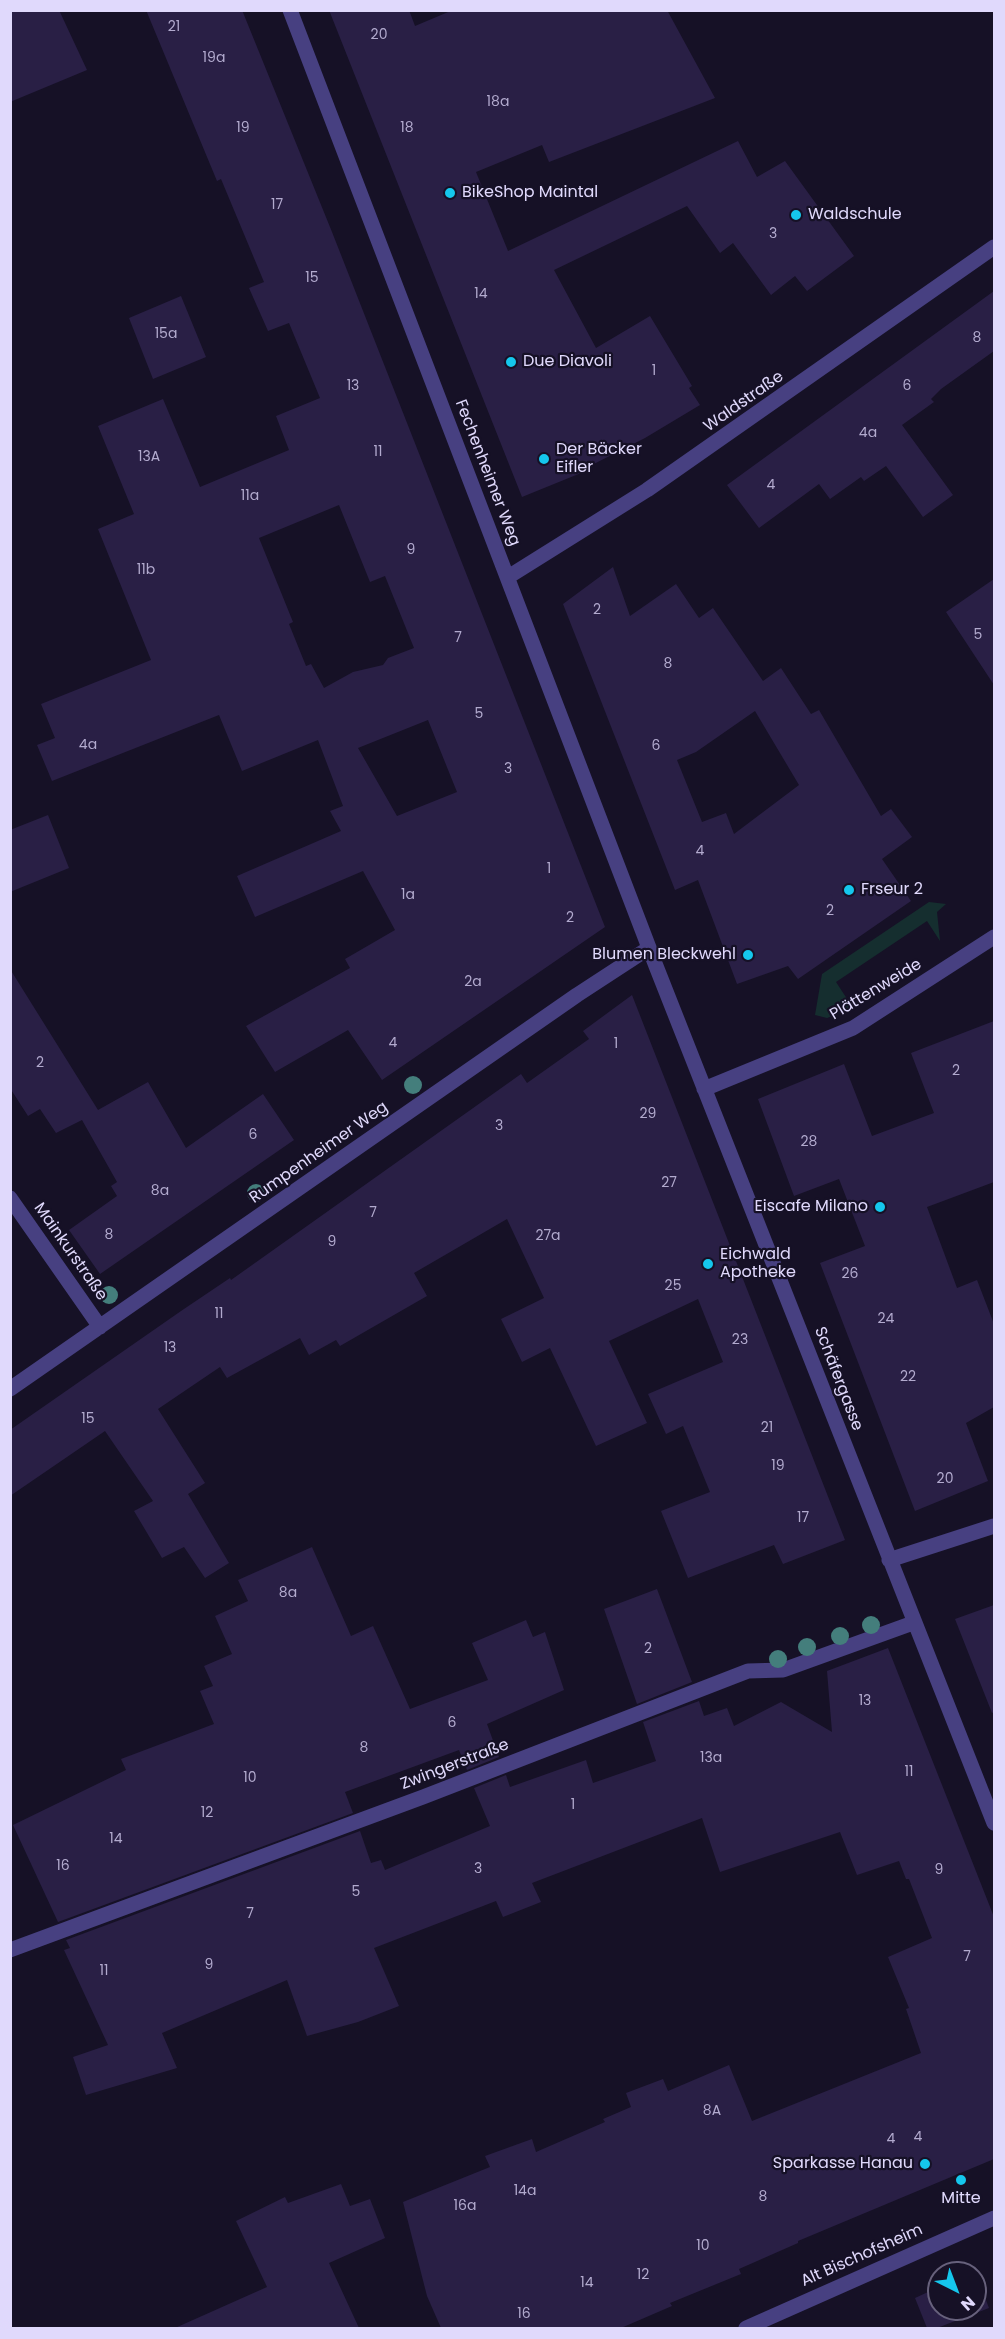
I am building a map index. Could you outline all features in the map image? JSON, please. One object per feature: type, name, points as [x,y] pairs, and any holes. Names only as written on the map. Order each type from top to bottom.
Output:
[{"type":"street","name":"Fechenheimer Weg","points":[[290,10],[649,948]]},
{"type":"street","name":"Waldstraße","points":[[508,578],[647,490],[994,247]]},
{"type":"street","name":"Plättenweide","points":[[704,1089],[853,1028],[994,937]]},
{"type":"street","name":"Schäfergasse","points":[[649,948],[994,1823]]},
{"type":"street","name":"Rumpenheimer Weg","points":[[10,1389],[649,948]]},
{"type":"street","name":"Mainkurstraße","points":[[10,1198],[100,1327]]},
{"type":"street","points":[[889,1560],[994,1526]]},
{"type":"street","name":"Zwingerstraße","points":[[10,1950],[423,1797],[748,1671],[783,1670],[914,1623]]},
{"type":"street","name":"Alt Bischofsheim","points":[[746,2328],[994,2218]]},
{"type":"green space","points":[[929,902],[946,904],[937,912],[940,941],[927,921],[836,982],[853,1008],[827,1018],[815,1015],[822,974]]},
{"type":"building","points":[[10,10],[59,10],[87,70],[10,102]]},
{"type":"building","points":[[146,10],[242,10],[332,232],[605,927],[382,1080],[348,1030],[275,1072],[246,1026],[350,968],[345,959],[395,930],[363,871],[255,917],[237,876],[341,831],[330,811],[343,806],[318,740],[242,771],[219,715],[52,781],[37,745],[55,738],[41,704],[151,660],[98,529],[134,514],[98,426],[163,399],[200,487],[289,450],[276,416],[320,398],[289,323],[268,331],[249,288],[264,282],[221,179],[217,181]],"holes":[[[339,505],[370,582],[385,576],[414,648],[388,658],[383,665],[353,672],[324,688],[311,664],[306,666],[289,624],[293,622],[259,538]],[[428,720],[457,792],[397,816],[358,748]]]},
{"type":"building","points":[[329,10],[409,10],[415,26],[453,10],[667,10],[715,98],[549,162],[542,145],[476,172],[508,251],[738,141],[757,177],[785,161],[854,256],[807,291],[795,276],[771,295],[733,243],[720,253],[687,206],[554,270],[596,348],[650,316],[692,386],[689,388],[700,405],[645,438],[580,471],[581,473],[522,497]]},
{"type":"building","points":[[994,291],[994,351],[941,389],[931,399],[934,402],[902,425],[953,495],[923,517],[886,466],[864,481],[861,477],[830,499],[819,484],[759,528],[727,485]]},
{"type":"building","points":[[181,296],[206,357],[153,379],[129,318]]},
{"type":"building","points":[[613,567],[630,616],[676,584],[699,618],[713,608],[763,681],[781,668],[811,714],[819,710],[881,816],[891,809],[912,837],[882,859],[911,901],[798,979],[788,966],[737,984],[698,880],[675,890],[563,604]],"holes":[[[755,711],[799,785],[734,834],[726,813],[702,822],[677,760],[696,752]]]},
{"type":"building","points":[[994,579],[994,685],[946,612]]},
{"type":"building","points":[[48,815],[69,868],[10,892],[10,830]]},
{"type":"building","points":[[10,969],[98,1110],[148,1082],[186,1148],[263,1094],[294,1140],[100,1274],[69,1230],[117,1196],[111,1186],[117,1182],[82,1120],[56,1133],[40,1109],[28,1116],[10,1088]]},
{"type":"building","points":[[632,995],[845,1540],[783,1564],[774,1545],[688,1578],[661,1511],[710,1492],[683,1426],[666,1434],[648,1394],[723,1362],[698,1299],[609,1341],[647,1423],[596,1446],[550,1348],[522,1362],[501,1319],[544,1298],[507,1219],[414,1273],[427,1296],[340,1346],[336,1340],[309,1355],[300,1338],[227,1378],[220,1367],[158,1409],[205,1483],[188,1494],[229,1563],[205,1578],[184,1547],[162,1558],[134,1511],[153,1501],[105,1431],[10,1496],[10,1430],[181,1311],[230,1278],[231,1280],[521,1074],[527,1083],[589,1039],[583,1031]]},
{"type":"building","points":[[994,1021],[994,1182],[927,1207],[957,1288],[977,1280],[994,1324],[994,1407],[966,1423],[988,1481],[915,1511],[820,1263],[865,1246],[839,1179],[794,1196],[758,1099],[844,1064],[872,1136],[934,1113],[911,1053]]},
{"type":"building","points":[[312,1547],[351,1636],[373,1626],[410,1709],[488,1680],[472,1643],[526,1620],[533,1637],[545,1632],[564,1690],[487,1724],[499,1757],[467,1770],[459,1750],[345,1792],[353,1813],[58,1922],[13,1825],[126,1770],[121,1759],[214,1724],[200,1691],[213,1686],[204,1666],[232,1654],[215,1616],[248,1601],[238,1580]]},
{"type":"building","points":[[657,1589],[692,1682],[637,1704],[604,1609]]},
{"type":"building","points":[[994,1605],[994,1712],[992,1713],[955,1619]]},
{"type":"building","points":[[888,1648],[994,1917],[994,2159],[798,2241],[798,2243],[739,2269],[741,2274],[670,2303],[672,2306],[621,2328],[441,2328],[427,2296],[403,2202],[490,2167],[485,2156],[532,2139],[536,2152],[605,2122],[603,2119],[631,2107],[626,2093],[663,2079],[668,2091],[729,2065],[752,2121],[921,2053],[906,2009],[909,2008],[888,1957],[932,1938],[909,1879],[906,1879],[899,1861],[857,1875],[840,1832],[720,1872],[702,1818],[532,1883],[541,1902],[503,1917],[496,1901],[374,1948],[399,2006],[358,2022],[307,2036],[287,1980],[162,2033],[177,2068],[86,2095],[73,2057],[108,2045],[64,1950],[70,1948],[66,1940],[360,1831],[371,1863],[381,1860],[385,1870],[490,1826],[474,1788],[506,1775],[510,1787],[586,1760],[593,1783],[656,1761],[643,1722],[699,1701],[704,1716],[727,1708],[734,1726],[781,1702],[832,1732],[827,1671]]},
{"type":"building","points":[[341,2184],[350,2206],[370,2199],[385,2238],[329,2263],[359,2328],[175,2328],[267,2287],[236,2221],[285,2197],[288,2203]]},
{"type":"building","points":[[927,2292],[927,2321],[955,2321],[937,2328],[927,2328],[915,2298]]},
{"type":"place","name":"BikeShop Maintal","points":[[450,193]]},
{"type":"place","name":"Waldschule","points":[[796,215]]},
{"type":"place","name":"Due Diavoli","points":[[511,362]]},
{"type":"place","name":"Der Bäcker Eifler","points":[[544,459]]},
{"type":"place","name":"Frseur 2","points":[[849,890]]},
{"type":"place","name":"Blumen Bleckwehl","points":[[748,955]]},
{"type":"place","name":"Eiscafe Milano","points":[[880,1207]]},
{"type":"place","name":"Eichwald Apotheke","points":[[708,1264]]},
{"type":"place","name":"Sparkasse Hanau","points":[[925,2164]]},
{"type":"place","name":"Mitte","points":[[961,2180]]}]
